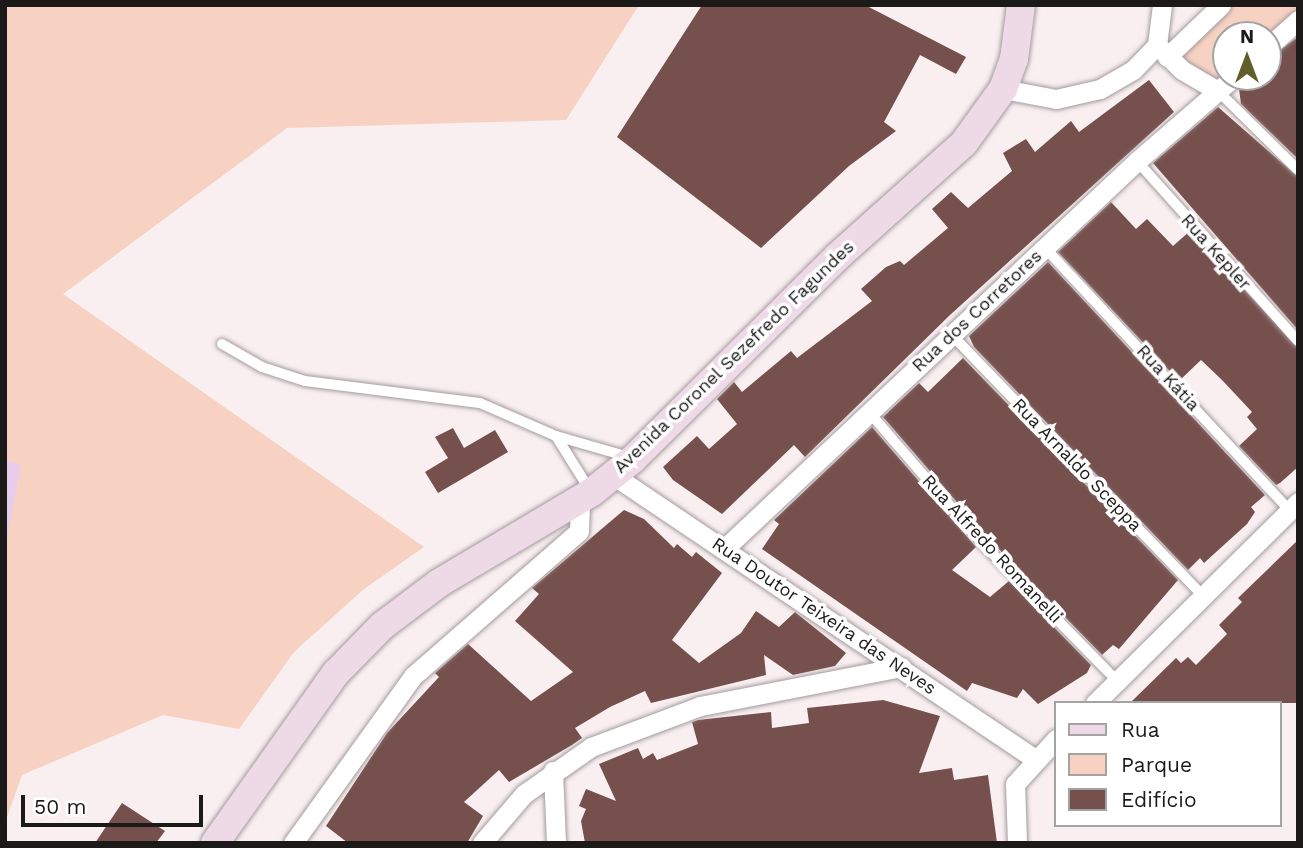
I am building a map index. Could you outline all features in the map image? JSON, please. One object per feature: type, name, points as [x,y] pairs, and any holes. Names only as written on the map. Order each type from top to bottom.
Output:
[{"type":"main road","name":"Avenida Coronel Sezefredo Fagundes","points":[[215,843],[336,673],[382,626],[439,583],[604,481],[837,257],[964,143],[1003,89],[1019,36],[1021,5]]},
{"type":"street","points":[[1161,5],[1162,51]]},
{"type":"street","points":[[1003,89],[1056,99],[1089,92],[1133,70],[1162,51],[1221,5]]},
{"type":"street","points":[[1282,34],[1298,20]]},
{"type":"street","points":[[1162,51],[1212,87]]},
{"type":"street","name":"Rua dos Corretores","points":[[724,549],[1137,161],[1218,91]]},
{"type":"street","points":[[293,843],[413,676],[579,531],[604,481]]},
{"type":"street","name":"Rua Doutor Teixeira das Neves","points":[[604,481],[724,549],[1035,759]]},
{"type":"street","points":[[1097,701],[1294,506]]},
{"type":"street","points":[[482,843],[496,821],[553,771],[591,747],[700,706],[901,667]]},
{"type":"street","points":[[1017,843],[1015,784],[1054,741]]},
{"type":"street","points":[[553,771],[556,843]]},
{"type":"lane","points":[[1218,91],[1298,170]]},
{"type":"lane","name":"Rua Kepler","points":[[1137,161],[1298,341]]},
{"type":"lane","name":"Rua Kátia","points":[[1045,248],[1294,506]]},
{"type":"lane","name":"Rua Arnaldo Sceppa","points":[[951,334],[1203,596]]},
{"type":"lane","points":[[222,344],[262,367],[305,381],[480,404],[556,436],[604,481]]},
{"type":"lane","name":"Rua Alfredo Romanelli","points":[[869,412],[982,544],[1118,682]]},
{"type":"lane","points":[[556,436],[604,481]]},
{"type":"green space","points":[[5,5],[639,5],[566,120],[287,128],[63,294],[424,547],[364,589],[294,652],[239,729],[163,715],[22,775],[5,823]]},
{"type":"green space","points":[[1223,5],[1298,5],[1298,15],[1282,26],[1282,21],[1212,21],[1211,87],[1174,52]]},
{"type":"shaded area","points":[[5,460],[21,465],[5,548]]},
{"type":"building","points":[[702,5],[865,5],[966,57],[956,74],[920,55],[884,122],[896,131],[849,166],[761,248],[617,137]]},
{"type":"building","points":[[1298,37],[1298,159],[1241,104],[1239,91],[1282,91],[1282,49]]},
{"type":"building","points":[[1149,80],[1174,112],[950,315],[805,457],[794,445],[722,514],[673,480],[663,467],[697,436],[709,449],[737,424],[717,399],[734,382],[742,392],[791,351],[797,358],[872,301],[861,289],[886,267],[900,261],[904,265],[948,228],[932,209],[951,192],[968,208],[1012,171],[1003,153],[1026,139],[1035,152],[1071,121],[1079,132]]},
{"type":"building","points":[[1218,107],[1298,177],[1298,330],[1153,163]]},
{"type":"building","points":[[1111,202],[1136,229],[1147,219],[1173,246],[1190,231],[1298,348],[1298,467],[1280,483],[1276,485],[1239,446],[1257,429],[1247,417],[1252,412],[1222,380],[1201,360],[1179,381],[1058,252]]},
{"type":"building","points":[[1048,262],[1265,495],[1251,507],[1255,512],[1247,524],[1204,563],[1200,558],[1188,570],[974,347],[969,336]]},
{"type":"building","points":[[963,358],[1178,580],[1119,649],[1113,645],[1102,655],[987,537],[883,417],[919,383],[928,392]]},
{"type":"building","points":[[872,427],[976,547],[952,570],[990,597],[1009,581],[1091,665],[1087,673],[1038,704],[1023,689],[1017,698],[972,683],[967,691],[762,549],[779,524],[774,520]]},
{"type":"building","points":[[453,428],[464,448],[495,430],[508,452],[438,493],[425,472],[448,458],[435,437]]},
{"type":"building","points":[[624,510],[644,519],[674,548],[677,544],[692,557],[696,552],[722,573],[672,640],[699,663],[741,633],[756,611],[779,627],[795,612],[846,653],[835,666],[793,675],[764,655],[766,675],[651,703],[645,691],[610,707],[575,728],[582,738],[572,745],[509,782],[499,770],[464,802],[483,816],[467,843],[348,843],[326,826],[387,733],[439,677],[435,673],[468,644],[531,701],[573,672],[515,621],[539,594],[532,588]]},
{"type":"building","points":[[1298,540],[1298,703],[1132,701],[1176,658],[1181,663],[1188,657],[1196,665],[1227,634],[1219,625],[1242,602],[1238,598]]},
{"type":"building","points":[[883,700],[940,716],[919,773],[952,768],[954,780],[988,775],[997,843],[585,843],[581,821],[586,809],[579,806],[586,789],[616,801],[599,764],[638,748],[643,759],[653,753],[657,760],[698,744],[692,722],[698,720],[771,712],[772,728],[809,723],[807,708]]},
{"type":"building","points":[[122,803],[165,831],[156,843],[95,843]]}]
